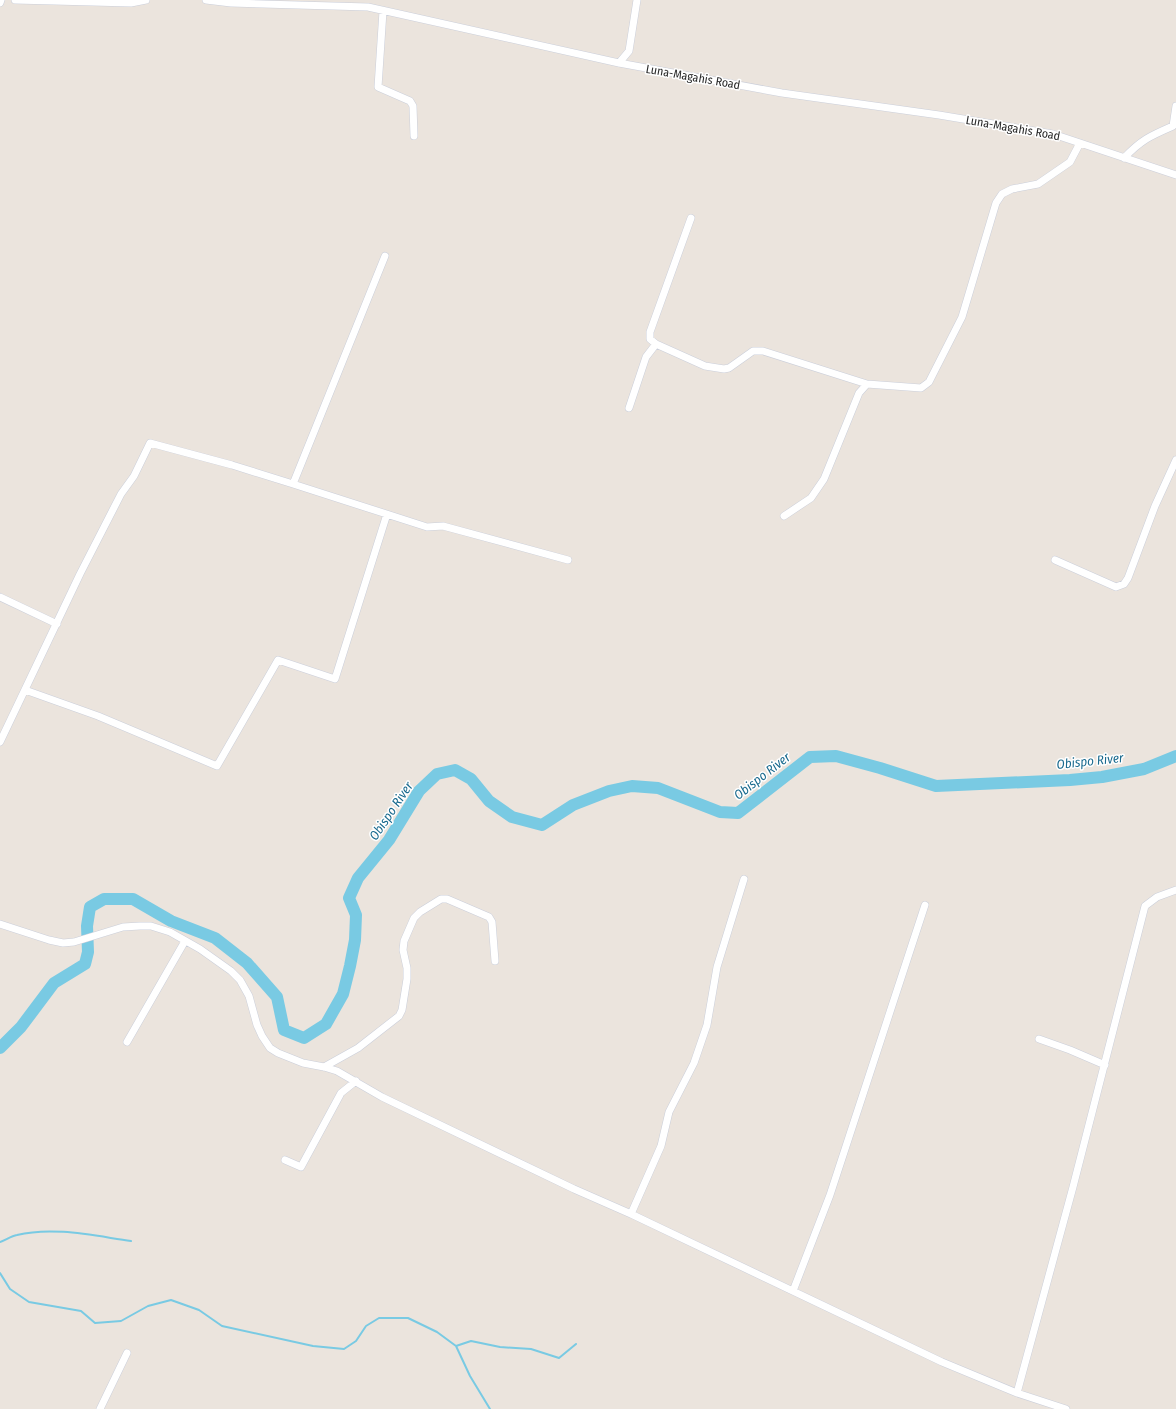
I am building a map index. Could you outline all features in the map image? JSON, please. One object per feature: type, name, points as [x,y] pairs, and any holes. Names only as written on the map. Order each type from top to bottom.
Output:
[{"type":"street","points":[[15,0],[131,3],[146,0]]},
{"type":"street","name":"Luna-Magahis Road","points":[[206,0],[231,3],[368,7],[619,63],[782,93],[939,115],[1053,134],[1176,175]]},
{"type":"street","points":[[619,63],[629,51],[637,0]]},
{"type":"street","points":[[383,10],[378,87],[410,101],[413,106],[414,136]]},
{"type":"street","points":[[1124,158],[1137,144],[1147,137],[1173,126],[1176,106]]},
{"type":"street","points":[[691,218],[650,332],[650,339],[656,344],[705,366],[724,369],[729,368],[752,351],[763,351],[866,384],[921,388],[929,382],[962,317],[996,203],[1002,194],[1012,189],[1038,184],[1070,162],[1080,143]]},
{"type":"street","points":[[293,484],[385,256]]},
{"type":"street","points":[[629,408],[646,356],[656,344]]},
{"type":"street","points":[[784,516],[811,498],[824,479],[860,393],[866,384]]},
{"type":"street","points":[[0,742],[87,561],[121,494],[134,476],[150,443],[232,465],[427,527],[443,526],[568,560]]},
{"type":"street","points":[[1055,560],[1116,587],[1124,584],[1128,578],[1155,506],[1176,460]]},
{"type":"street","points":[[25,690],[98,716],[217,766],[278,660],[335,679],[387,514]]},
{"type":"street","points":[[0,597],[57,624]]},
{"type":"street","points":[[631,1214],[661,1146],[668,1112],[694,1063],[707,1025],[716,967],[744,879]]},
{"type":"street","points":[[1017,1393],[1145,906],[1157,897],[1176,890]]},
{"type":"street","points":[[324,1067],[358,1048],[399,1016],[402,1010],[407,979],[407,968],[403,950],[404,941],[414,918],[420,912],[441,899],[447,899],[489,917],[492,922],[495,961]]},
{"type":"street","points":[[793,1291],[830,1195],[926,905]]},
{"type":"street","points":[[0,924],[63,943],[74,942],[123,927],[151,926],[170,932],[200,949],[240,980],[249,996],[257,1026],[262,1036],[270,1048],[278,1053],[303,1063],[337,1071],[382,1097],[942,1362],[1017,1393],[1066,1409]]},
{"type":"street","points":[[127,1042],[185,941]]},
{"type":"street","points":[[1039,1039],[1104,1064]]},
{"type":"street","points":[[285,1160],[301,1167],[341,1093],[356,1081]]},
{"type":"street","points":[[100,1409],[127,1353]]},
{"type":"waterway","name":"Obispo River","points":[[0,1048],[21,1027],[54,983],[85,964],[88,952],[87,926],[90,907],[104,899],[133,899],[171,921],[215,938],[247,963],[277,997],[284,1030],[304,1038],[326,1024],[343,994],[355,940],[356,915],[349,898],[358,878],[389,840],[419,791],[437,774],[455,770],[471,779],[489,801],[512,817],[542,825],[573,805],[609,791],[632,786],[658,788],[720,812],[738,813],[810,757],[836,756],[936,786],[1070,780],[1102,777],[1144,769],[1176,756]]},
{"type":"waterway","points":[[0,1242],[31,1232],[45,1231],[74,1233],[131,1241]]},
{"type":"waterway","points":[[0,1273],[10,1289],[29,1302],[81,1311],[95,1323],[121,1321],[148,1306],[171,1300],[199,1310],[222,1326],[313,1346],[344,1349],[356,1341],[366,1326],[379,1318],[408,1318],[437,1332],[456,1346],[470,1376],[490,1409]]},
{"type":"waterway","points":[[456,1346],[471,1341],[500,1347],[531,1349],[559,1358],[576,1344]]}]
